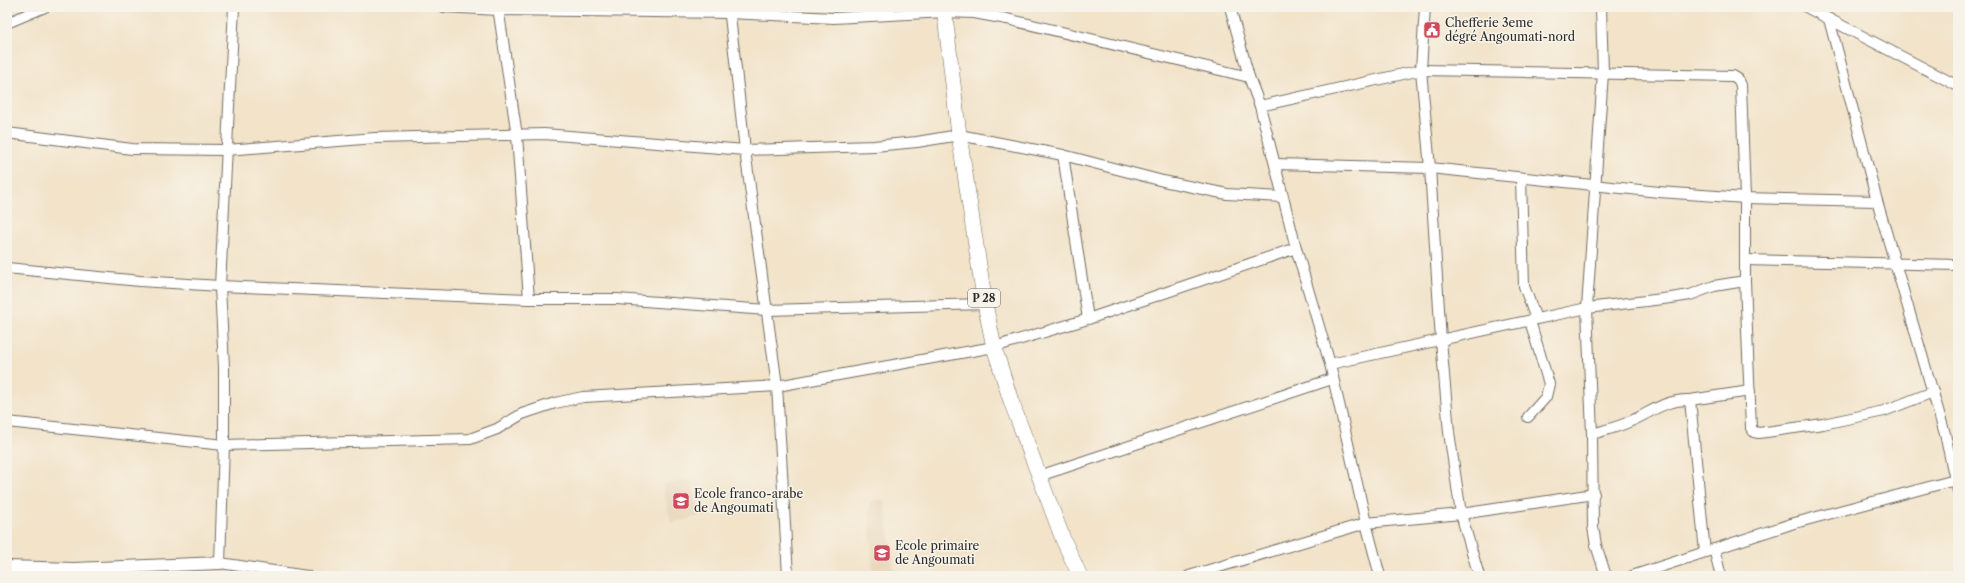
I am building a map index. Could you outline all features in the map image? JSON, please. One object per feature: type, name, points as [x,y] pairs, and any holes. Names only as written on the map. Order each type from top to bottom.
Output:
[{"type":"main road","name":"P 28","points":[[944,9],[960,135],[985,304],[994,347],[1011,401],[1039,476],[1063,539],[1080,576]]},
{"type":"street","points":[[7,23],[45,7]]},
{"type":"street","points":[[220,563],[224,445],[224,367],[220,286],[234,7]]},
{"type":"street","points":[[444,7],[729,10],[834,18],[944,9],[1006,19],[1249,77]]},
{"type":"street","points":[[1230,7],[1249,77],[1260,106],[1296,248],[1330,364],[1332,379],[1380,576]]},
{"type":"street","points":[[1425,7],[1421,70],[1430,168],[1441,340],[1449,432],[1461,514],[1479,576]]},
{"type":"street","points":[[1601,7],[1603,72],[1594,186],[1587,308],[1594,494],[1593,527],[1596,545],[1606,576]]},
{"type":"street","points":[[1806,7],[1958,86]]},
{"type":"street","points":[[498,8],[517,136],[530,299]]},
{"type":"street","points":[[729,10],[745,150],[777,386],[788,576]]},
{"type":"street","points":[[1828,19],[1877,201],[1897,263],[1945,434],[1958,491]]},
{"type":"street","points":[[1260,106],[1421,70],[1603,72],[1733,76],[1738,79],[1741,85],[1751,428],[1754,432],[1759,433],[1823,424],[1884,411],[1933,392]]},
{"type":"street","points":[[7,133],[132,149],[226,150],[375,138],[560,135],[745,150],[874,146],[917,142],[960,135],[1064,155],[1163,181],[1220,192],[1266,197],[1283,197]]},
{"type":"street","points":[[1064,155],[1088,319]]},
{"type":"street","points":[[1275,164],[1430,168],[1594,186],[1745,198],[1877,201]]},
{"type":"street","points":[[1521,178],[1524,286],[1549,384],[1546,397],[1528,417]]},
{"type":"street","points":[[7,422],[224,445],[470,438],[497,429],[522,414],[554,403],[583,397],[777,386],[994,347],[1088,319],[1296,248]]},
{"type":"street","points":[[1746,260],[1958,265]]},
{"type":"street","points":[[7,268],[140,281],[220,286],[530,299],[617,299],[767,310],[985,304]]},
{"type":"street","points":[[1330,364],[1587,308],[1690,295],[1714,286],[1746,281]]},
{"type":"street","points":[[1039,476],[1332,379]]},
{"type":"street","points":[[1592,434],[1632,421],[1664,404],[1750,391]]},
{"type":"street","points":[[1690,400],[1709,550],[1721,576]]},
{"type":"street","points":[[1632,576],[1791,524],[1955,475]]},
{"type":"street","points":[[1189,576],[1366,522],[1461,514],[1594,494]]},
{"type":"street","points":[[7,567],[74,569],[220,563],[307,576]]},
{"type":"street","points":[[39,576],[74,569]]},
{"type":"shaded area","name":"Ecole franco-arabe de Angoumati","points":[[690,479],[700,516],[671,523],[663,485]]},
{"type":"shaded area","name":"Ecole primaire de Angoumati","points":[[877,500],[885,501],[895,576],[873,576],[869,511],[870,502]]},
{"type":"place","name":"Chefferie 3eme dégré Angoumati-nord","points":[[1432,30]]},
{"type":"place","name":"Ecole franco-arabe de Angoumati","points":[[681,501]]},
{"type":"place","name":"Ecole primaire de Angoumati","points":[[882,553]]}]
